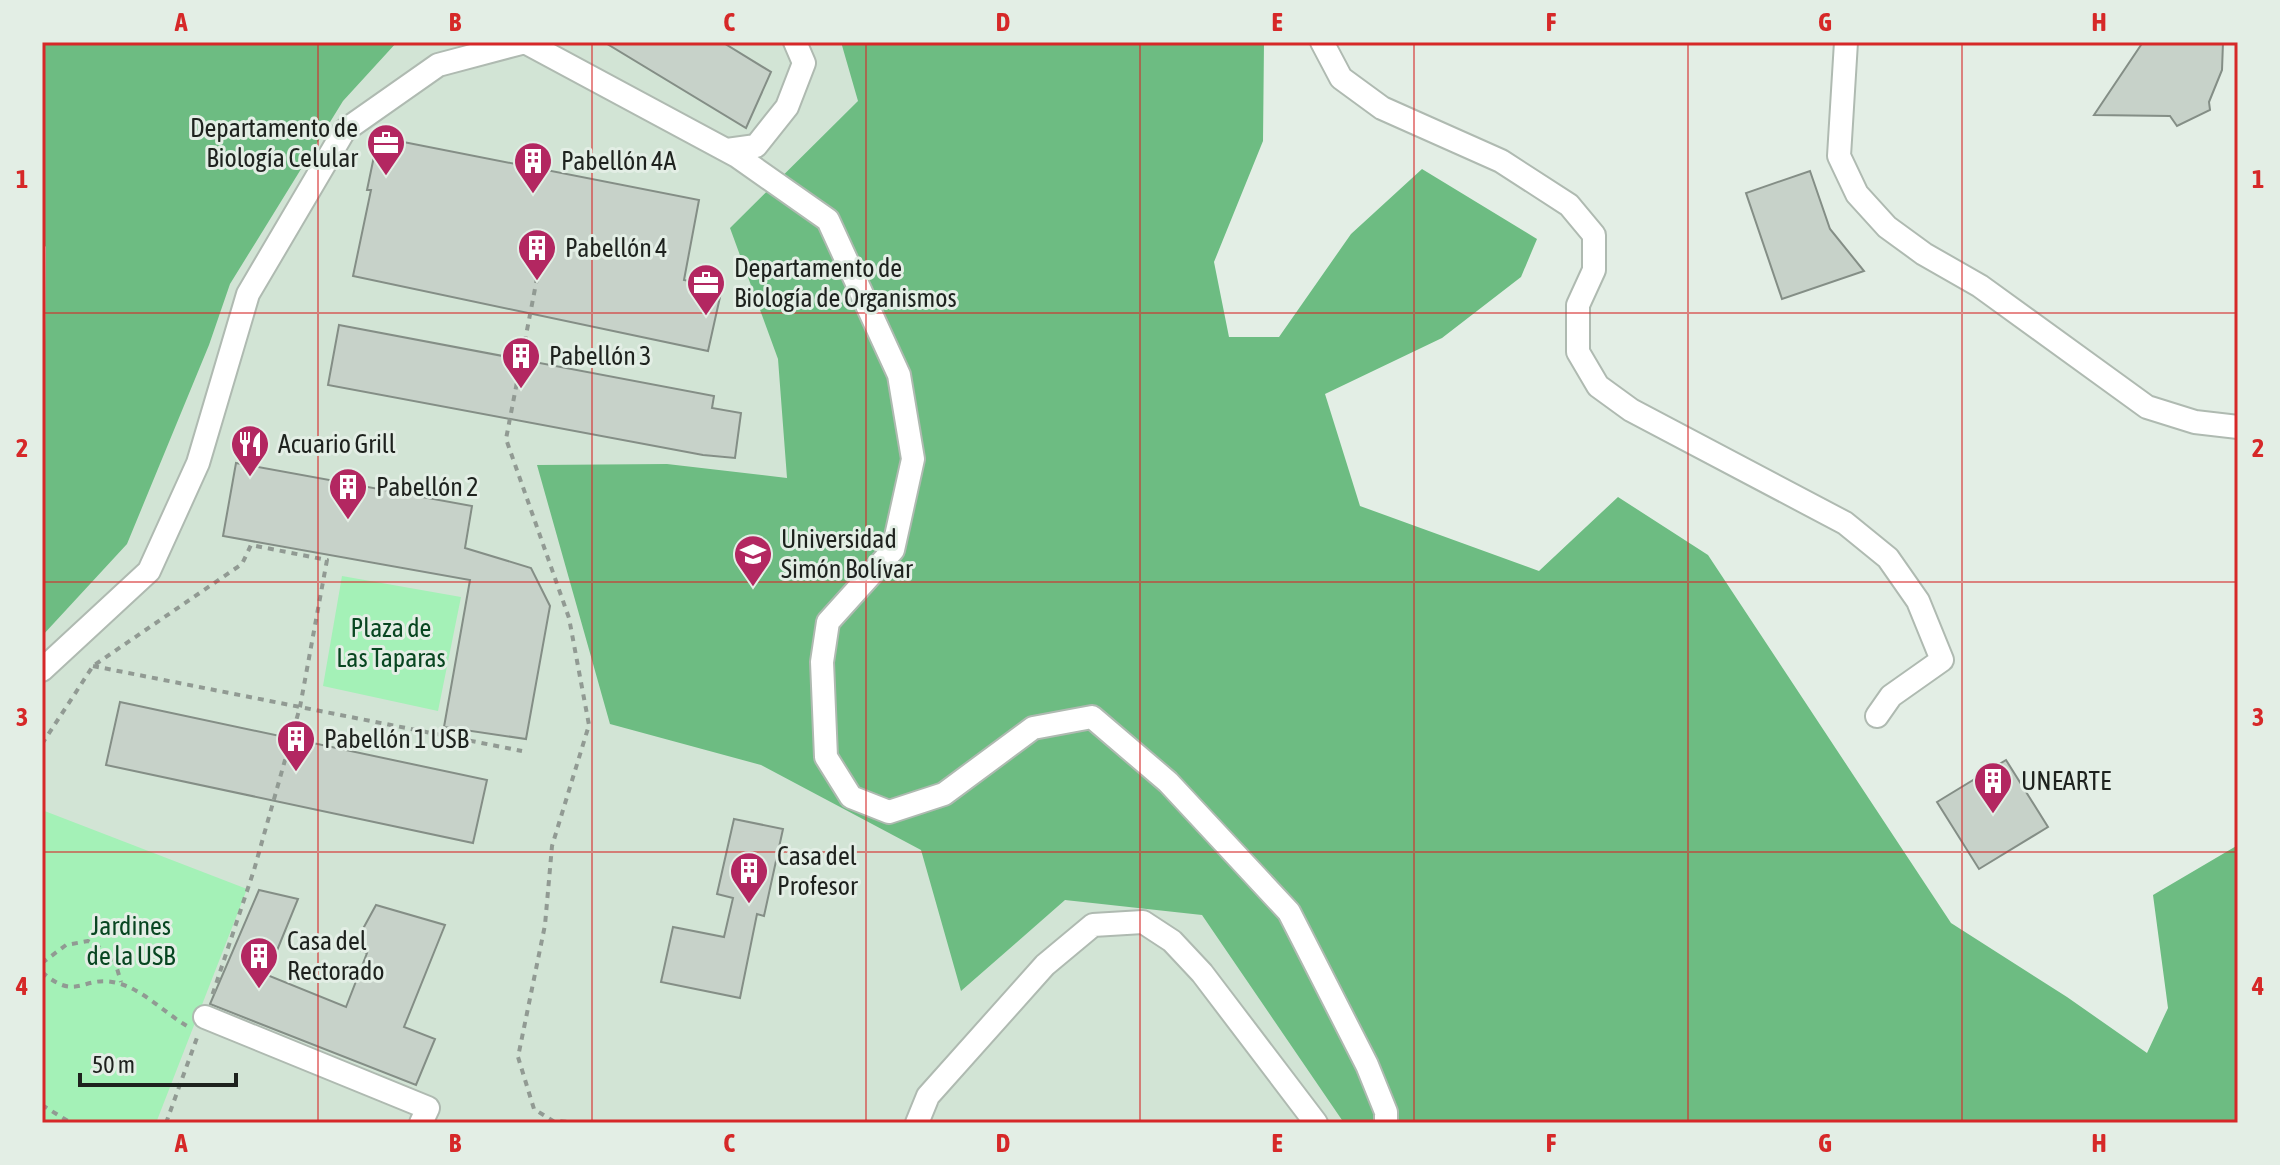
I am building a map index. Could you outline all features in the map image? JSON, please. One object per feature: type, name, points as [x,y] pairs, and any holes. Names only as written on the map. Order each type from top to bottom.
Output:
[{"type":"lane","points":[[42,670],[149,571],[198,463],[248,294],[344,131],[438,65],[525,42],[727,150],[828,220],[899,375],[913,459],[893,550],[828,622],[822,662],[826,757],[851,797],[889,812],[944,794],[1033,728],[1092,717],[1168,782],[1289,912],[1367,1065],[1386,1112],[1386,1123]]},
{"type":"lane","points":[[727,150],[756,146],[787,107],[804,63],[795,42]]},
{"type":"lane","points":[[1322,42],[1341,78],[1382,108],[1501,161],[1569,205],[1594,235],[1594,270],[1578,305],[1578,352],[1598,386],[1631,410],[1845,523],[1888,558],[1918,601],[1942,660],[1891,696],[1877,716]]},
{"type":"lane","points":[[1846,42],[1839,156],[1857,194],[1887,227],[1924,254],[1980,286],[2147,407],[2195,422],[2238,427]]},
{"type":"lane","points":[[917,1123],[928,1096],[1045,965],[1093,925],[1143,922],[1172,941],[1202,973],[1316,1123]]},
{"type":"lane","points":[[202,1025],[428,1108],[421,1123]]},
{"type":"path","points":[[544,242],[506,439],[569,618],[589,725],[552,846],[545,925],[518,1057],[534,1109],[553,1121],[593,1123]]},
{"type":"path","points":[[42,744],[93,666],[242,564],[251,545],[327,560],[300,707],[254,870],[166,1123]]},
{"type":"path","points":[[93,666],[522,751]]},
{"type":"path","points":[[42,963],[66,945],[88,941],[113,955],[121,983]]},
{"type":"path","points":[[42,972],[67,989],[78,990],[102,980],[121,983],[202,1025]]},
{"type":"path","points":[[42,1105],[71,1123]]},
{"type":"shaded area","name":"Universidad Simón Bolívar","points":[[42,42],[1096,42],[1081,311],[2026,1123],[42,1123]]},
{"type":"green space","points":[[42,42],[397,42],[343,101],[230,284],[209,345],[127,544],[42,636],[46,247],[42,242]]},
{"type":"green space","points":[[841,42],[1264,42],[1263,141],[1214,262],[1229,337],[1279,337],[1351,234],[1422,169],[1537,239],[1521,277],[1442,338],[1325,394],[1360,506],[1539,571],[1618,497],[1708,555],[1951,923],[2067,997],[2147,1053],[2168,1008],[2153,895],[2238,845],[2238,1123],[1344,1123],[1202,915],[1065,900],[961,991],[921,850],[761,765],[610,724],[537,465],[667,464],[787,478],[778,359],[730,228],[858,101]]},
{"type":"green space","name":"Plaza de Las Taparas","points":[[342,576],[461,597],[438,711],[323,686]]},
{"type":"green space","name":"Jardines de la USB","points":[[42,810],[247,889],[156,1123],[42,1123]]},
{"type":"building","points":[[604,42],[722,42],[771,72],[746,128]]},
{"type":"building","points":[[2143,42],[2223,42],[2222,70],[2209,102],[2210,110],[2177,126],[2170,116],[2094,115]]},
{"type":"building","points":[[378,137],[699,200],[684,280],[722,288],[708,351],[353,276],[371,190],[367,190]]},
{"type":"building","points":[[1810,171],[1830,229],[1864,271],[1782,299],[1746,193]]},
{"type":"building","name":"Pabellón 3","points":[[339,325],[714,396],[712,408],[741,413],[735,458],[703,455],[328,385]]},
{"type":"building","points":[[236,463],[472,506],[465,548],[531,568],[550,606],[526,739],[444,727],[470,580],[223,536]]},
{"type":"building","name":"Pabellón 1 USB","points":[[120,702],[487,780],[473,843],[106,765]]},
{"type":"building","name":"UNEARTE","points":[[2006,760],[2048,827],[1979,869],[1937,802]]},
{"type":"building","name":"Casa del Profesor","points":[[734,819],[783,829],[764,916],[757,914],[740,998],[661,982],[673,927],[724,937],[733,898],[717,894]]},
{"type":"building","name":"Casa del Rectorado","points":[[259,890],[298,899],[267,975],[346,1007],[367,953],[353,947],[376,905],[445,925],[404,1027],[435,1039],[416,1085],[210,1004]]},
{"type":"place","name":"Departamento de Biología Celular","points":[[386,177]]},
{"type":"place","name":"Pabellón 4A","points":[[533,195]]},
{"type":"place","name":"Pabellón 4","points":[[537,282]]},
{"type":"place","name":"Departamento de Biología de Organismos","points":[[706,317]]},
{"type":"place","name":"Pabellón 3","points":[[521,390]]},
{"type":"place","name":"Acuario Grill","points":[[250,478]]},
{"type":"place","name":"Pabellón 2","points":[[348,521]]},
{"type":"place","name":"Universidad Simón Bolívar","points":[[753,588]]},
{"type":"place","name":"Pabellón 1 USB","points":[[296,773]]},
{"type":"place","name":"UNEARTE","points":[[1993,815]]},
{"type":"place","name":"Casa del Profesor","points":[[749,905]]},
{"type":"place","name":"Casa del Rectorado","points":[[259,990]]}]
